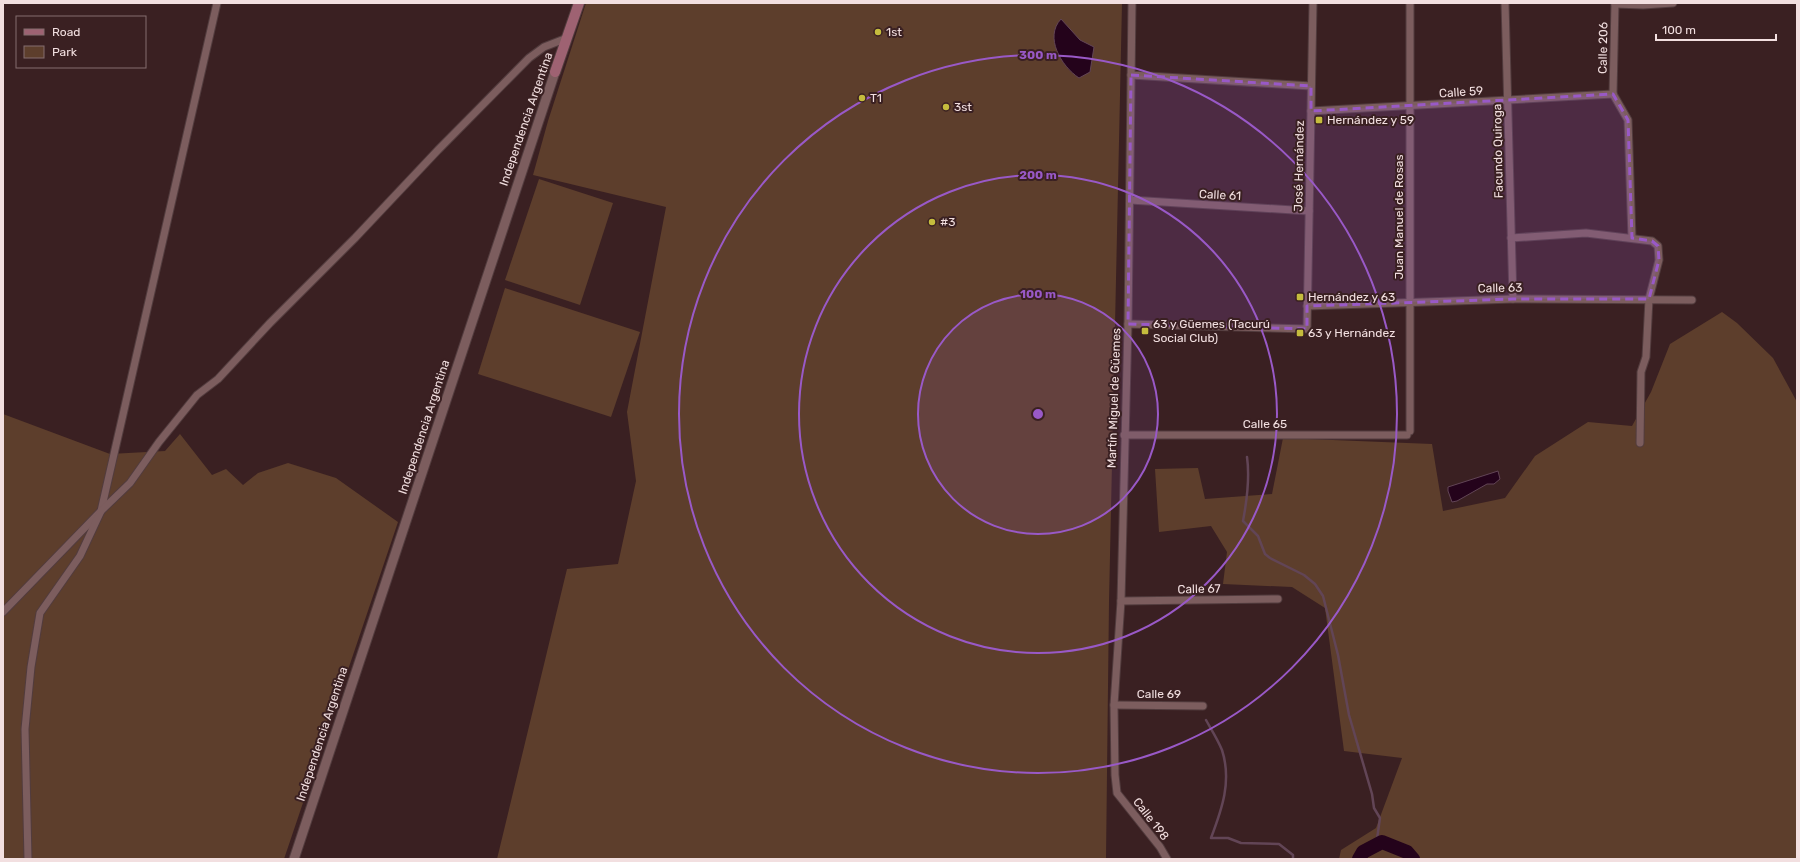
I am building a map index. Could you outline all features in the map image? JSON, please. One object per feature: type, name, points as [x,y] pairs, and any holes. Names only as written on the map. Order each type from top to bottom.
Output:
[{"type":"main road","name":"Independencia Argentina","points":[[556,72],[578,3]]},
{"type":"street","points":[[28,859],[25,729],[31,667],[40,613],[80,556],[102,511],[217,3]]},
{"type":"street","name":"Martín Miguel de Güemes","points":[[1117,793],[1115,775],[1114,705],[1121,601],[1124,434],[1128,324],[1132,3]]},
{"type":"street","name":"José Hernández","points":[[1128,324],[1307,329],[1313,3]]},
{"type":"street","name":"Juan Manuel de Rosas","points":[[1408,433],[1410,301],[1410,3]]},
{"type":"street","name":"Facundo Quiroga","points":[[1505,3],[1513,299]]},
{"type":"street","points":[[1615,3],[1643,5],[1674,3]]},
{"type":"street","name":"Calle 206","points":[[1613,94],[1615,3]]},
{"type":"street","points":[[3,612],[130,483],[159,442],[197,395],[218,379],[270,323],[356,238],[438,150],[529,58],[544,47],[567,38]]},
{"type":"street","name":"Independencia Argentina","points":[[294,859],[556,72]]},
{"type":"street","points":[[1131,75],[1311,86]]},
{"type":"street","points":[[1613,94],[1628,120],[1632,238]]},
{"type":"street","name":"Calle 59","points":[[1311,111],[1613,94]]},
{"type":"street","name":"Calle 61","points":[[1130,200],[1309,211]]},
{"type":"street","points":[[1511,238],[1586,233],[1652,241],[1658,246],[1659,260],[1649,299],[1646,357],[1641,372],[1640,443]]},
{"type":"street","name":"Calle 63","points":[[1307,306],[1410,301],[1513,299],[1692,300]]},
{"type":"street","name":"Calle 65","points":[[1124,434],[1408,433]]},
{"type":"street","name":"Calle 67","points":[[1121,601],[1278,599]]},
{"type":"street","name":"Calle 69","points":[[1114,705],[1203,706]]},
{"type":"street","name":"Calle 198","points":[[1117,793],[1160,847],[1167,859]]},
{"type":"highlighted area","points":[[1131,75],[1311,86],[1311,111],[1613,94],[1628,120],[1632,238],[1652,241],[1658,246],[1659,260],[1649,299],[1513,299],[1307,306],[1307,329],[1128,324]]},
{"type":"green space","points":[[586,3],[1122,3],[1109,602],[1106,859],[497,859],[567,569],[618,564],[636,481],[627,412],[666,207],[533,175],[548,121]]},
{"type":"green space","points":[[539,179],[613,203],[580,305],[505,280]]},
{"type":"green space","points":[[505,288],[640,332],[611,417],[478,374]]},
{"type":"green space","points":[[1722,312],[1737,323],[1773,358],[1797,402],[1797,859],[1339,859],[1341,850],[1376,828],[1402,758],[1344,751],[1325,608],[1292,587],[1223,584],[1227,552],[1211,526],[1159,532],[1155,469],[1198,468],[1205,499],[1272,494],[1283,438],[1432,444],[1443,511],[1505,498],[1535,456],[1588,422],[1632,426],[1651,392],[1670,344]]},
{"type":"green space","points":[[3,414],[110,454],[165,451],[180,434],[212,475],[226,469],[243,485],[258,473],[288,463],[336,478],[398,522],[284,859],[3,859]]},
{"type":"shaded area","points":[[1061,19],[1080,40],[1094,47],[1090,72],[1079,78],[1072,73],[1061,59],[1054,42],[1056,26]]},
{"type":"shaded area","points":[[1498,471],[1500,479],[1494,484],[1487,484],[1457,501],[1452,502],[1448,487]]},
{"type":"waterway","points":[[1247,457],[1248,489],[1243,521],[1258,536],[1265,554],[1304,575],[1315,584],[1323,596],[1338,655],[1349,715],[1372,794],[1374,808],[1380,818],[1376,846]]},
{"type":"waterway","points":[[1206,720],[1222,750],[1226,773],[1226,784],[1222,806],[1211,838],[1228,838],[1241,843],[1279,844],[1293,855],[1293,859]]},
{"type":"waterway","points":[[1359,859],[1363,852],[1382,842],[1407,852],[1413,859]]},
{"type":"place","name":"1st","points":[[878,32]]},
{"type":"place","name":"T1","points":[[862,98]]},
{"type":"place","name":"3st","points":[[946,107]]},
{"type":"place","name":"Hernández y 59","points":[[1319,120]]},
{"type":"place","name":"#3","points":[[932,222]]},
{"type":"place","name":"Hernández y 63","points":[[1300,297]]},
{"type":"place","name":"63 y Güemes (Tacurú Social Club)","points":[[1145,331]]},
{"type":"place","name":"63 y Hernández","points":[[1300,333]]}]
